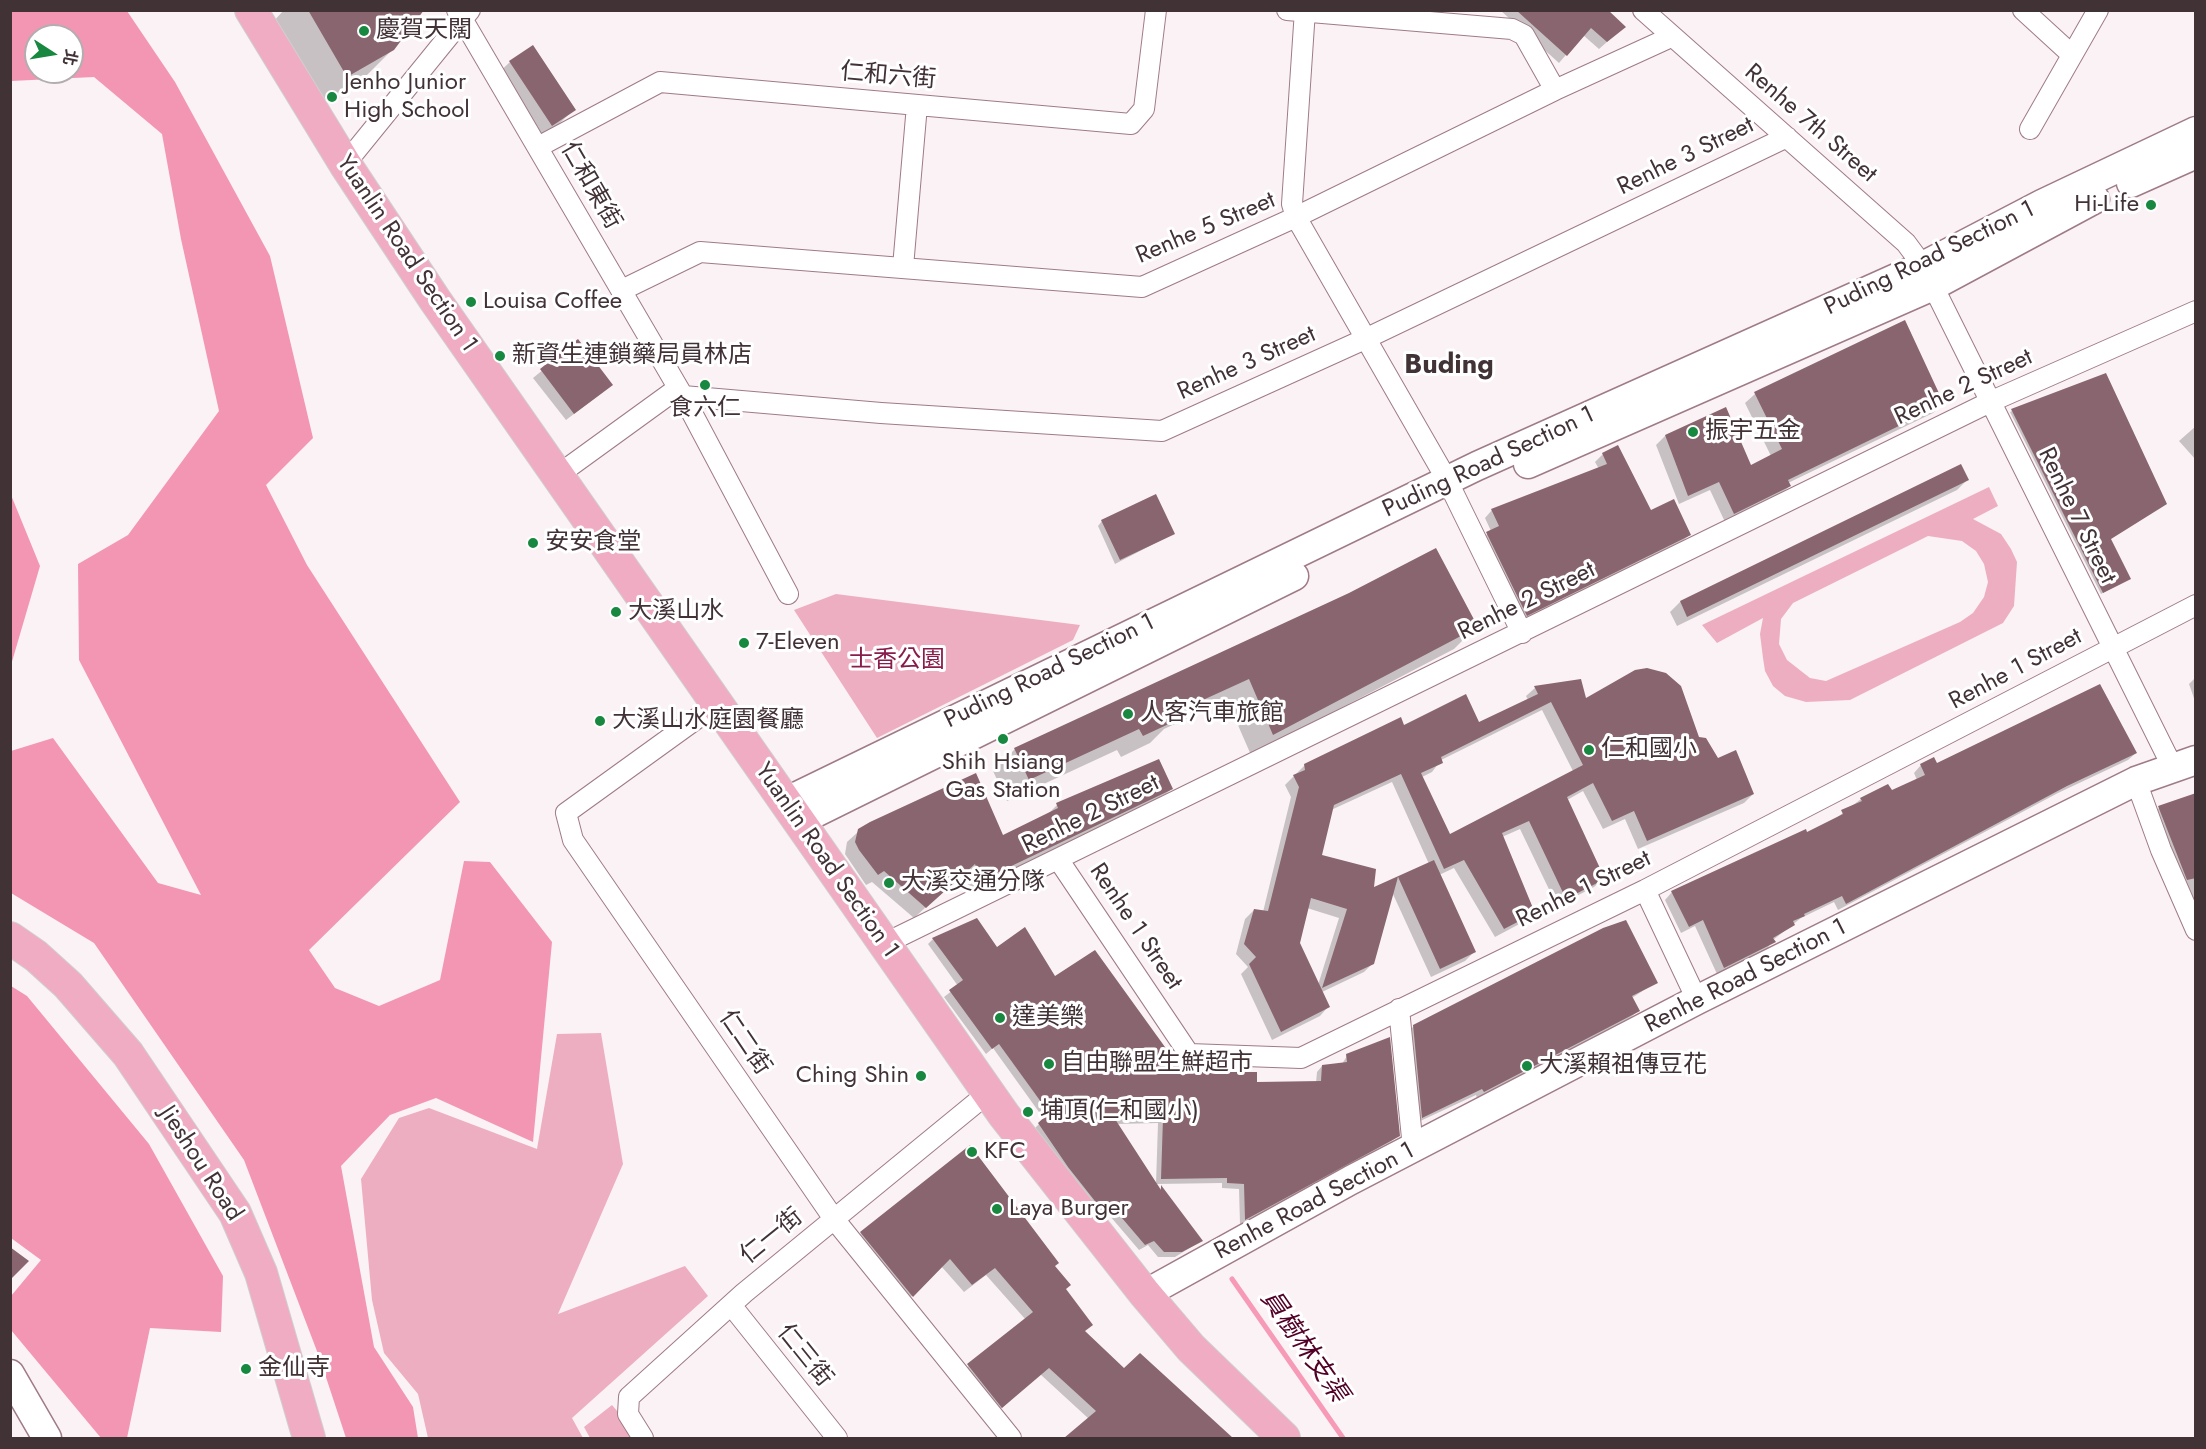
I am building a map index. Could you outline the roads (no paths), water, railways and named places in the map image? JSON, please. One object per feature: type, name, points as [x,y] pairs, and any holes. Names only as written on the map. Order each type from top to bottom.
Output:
[{"type":"main road","name":"Yuanlin Road Section 1","points":[[250,10],[345,164],[435,300],[988,1093],[1145,1294],[1191,1348],[1284,1438]]},
{"type":"main road","name":"Jieshou Road","points":[[10,938],[36,956],[68,985],[122,1046],[235,1214],[261,1273],[309,1438]]},
{"type":"main road","name":"Jieshou Road","points":[[10,958],[51,992],[112,1064],[226,1233],[245,1280],[290,1438]]},
{"type":"street","name":"仁和六街","points":[[538,147],[660,82],[1131,124],[1144,109],[1156,10]]},
{"type":"street","name":"Renhe 7th Street","points":[[1643,10],[1905,243],[1928,276]]},
{"type":"street","points":[[2023,10],[2072,54]]},
{"type":"street","points":[[2030,129],[2098,10]]},
{"type":"street","points":[[1522,633],[1451,489],[1296,218],[1292,204],[1299,11],[1512,29],[1524,35],[1555,90]]},
{"type":"street","points":[[345,164],[463,14]]},
{"type":"street","name":"仁和東街","points":[[463,14],[681,392],[788,594]]},
{"type":"street","name":"Renhe 5 Street","points":[[622,290],[700,252],[1142,287],[1296,218],[1555,90],[1671,37]]},
{"type":"street","points":[[903,267],[917,105]]},
{"type":"street","name":"Puding Road Section 1","points":[[1928,276],[2042,204],[2196,131]]},
{"type":"street","name":"Renhe 3 Street","points":[[681,392],[881,413],[1162,431],[1365,339],[1787,137]]},
{"type":"street","name":"Puding Road Section 1","points":[[792,812],[1451,489],[2196,154]]},
{"type":"street","name":"Renhe 7 Street","points":[[1928,276],[2113,649],[2184,764]]},
{"type":"street","name":"Renhe 2 Street","points":[[884,944],[1992,401],[2196,311]]},
{"type":"street","points":[[558,475],[681,392]]},
{"type":"street","name":"Renhe 1 Street","points":[[1058,859],[1189,1054],[1301,1058],[1645,890],[2196,605]]},
{"type":"street","name":"仁二街","points":[[717,704],[566,813],[573,840],[834,1219],[1011,1438]]},
{"type":"street","name":"Renhe Road Section 1","points":[[1145,1294],[1413,1148],[1697,1000],[2136,781],[2184,764]]},
{"type":"street","points":[[2136,781],[2161,850],[2196,930]]},
{"type":"street","points":[[1645,890],[1697,1000]]},
{"type":"street","points":[[1398,1009],[1413,1148]]},
{"type":"street","name":"仁一街","points":[[643,1438],[628,1414],[629,1397],[731,1305],[988,1093]]},
{"type":"street","name":"仁三街","points":[[731,1305],[837,1438]]},
{"type":"street","points":[[10,1374],[47,1438]]},
{"type":"waterway","name":"員樹林支渠","points":[[1232,1279],[1343,1438]]},
{"type":"place","name":"慶賀天闊","points":[[364,31]]},
{"type":"place","name":"Jenho Junior High School","points":[[332,97]]},
{"type":"place","name":"Hi-Life","points":[[2151,205]]},
{"type":"place","name":"Louisa Coffee","points":[[471,302]]},
{"type":"place","name":"新資生連鎖藥局員林店","points":[[500,356]]},
{"type":"place","name":"食六仁","points":[[705,385]]},
{"type":"place","name":"振宇五金","points":[[1693,432]]},
{"type":"place","name":"安安食堂","points":[[533,543]]},
{"type":"place","name":"大溪山水","points":[[616,612]]},
{"type":"place","name":"7-Eleven","points":[[744,643]]},
{"type":"place","name":"人客汽車旅館","points":[[1128,714]]},
{"type":"place","name":"大溪山水庭園餐廳","points":[[600,721]]},
{"type":"place","name":"Shih Hsiang Gas Station","points":[[1003,739]]},
{"type":"place","name":"仁和國小","points":[[1589,750]]},
{"type":"place","name":"大溪交通分隊","points":[[889,883]]},
{"type":"place","name":"達美樂","points":[[1000,1018]]},
{"type":"place","name":"自由聯盟生鮮超市","points":[[1049,1064]]},
{"type":"place","name":"大溪賴祖傳豆花","points":[[1527,1066]]},
{"type":"place","name":"Ching Shin","points":[[921,1076]]},
{"type":"place","name":"埔頂(仁和國小)","points":[[1028,1112]]},
{"type":"place","name":"KFC","points":[[972,1152]]},
{"type":"place","name":"Laya Burger","points":[[997,1209]]},
{"type":"place","name":"金仙寺","points":[[246,1369]]},
{"type":"district","name":"Buding","points":[[1449,366]]},
{"type":"park label","name":"士香公園","points":[[897,661]]}]
